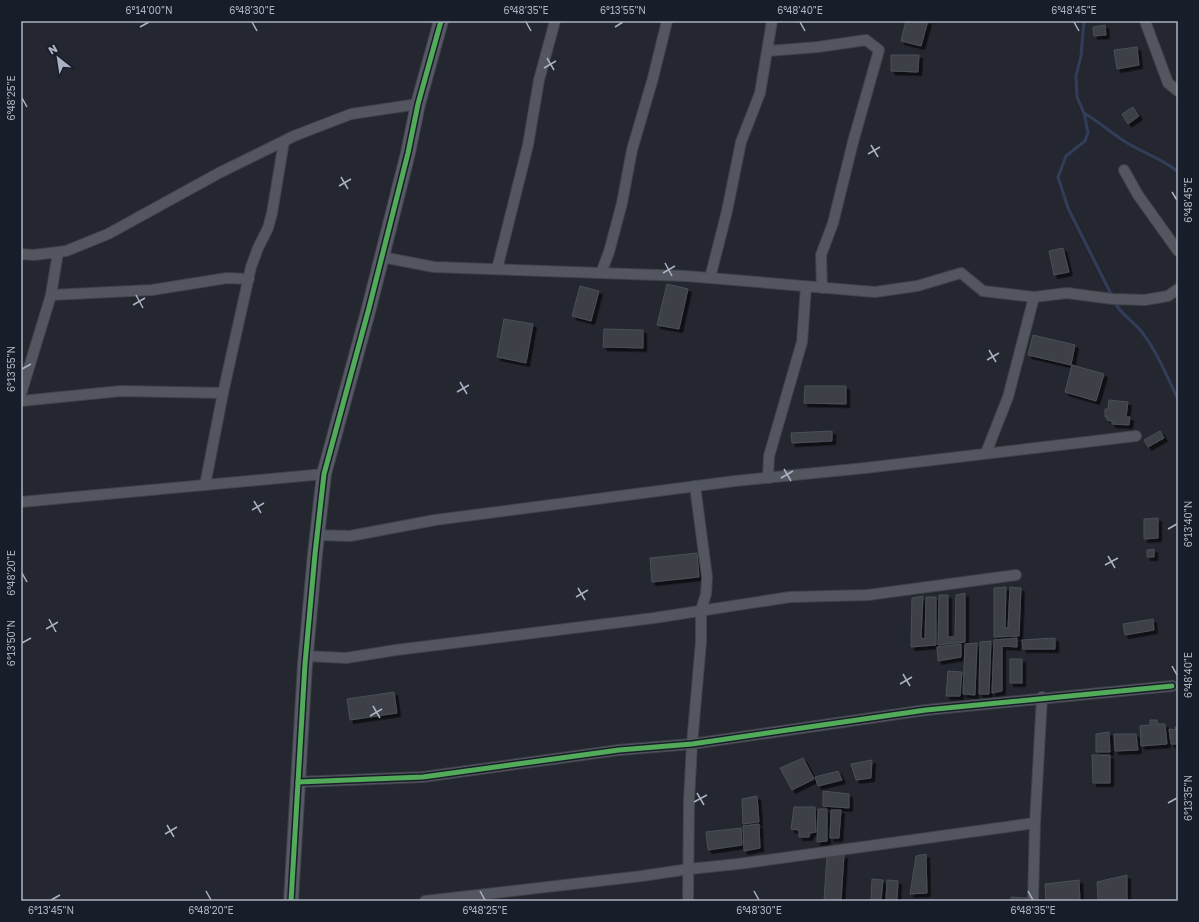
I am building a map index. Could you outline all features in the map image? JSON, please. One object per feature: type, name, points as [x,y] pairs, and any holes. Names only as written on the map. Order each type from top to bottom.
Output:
[{"type":"street","points":[[291,901],[306,656],[324,474],[382,257],[408,153],[418,104],[441,21]]},
{"type":"street","points":[[497,269],[528,145],[539,80],[555,21]]},
{"type":"street","points":[[601,273],[609,252],[622,203],[632,150],[654,78],[667,21]]},
{"type":"street","points":[[710,278],[727,211],[741,142],[760,93],[772,21]]},
{"type":"street","points":[[1145,21],[1168,83],[1178,91]]},
{"type":"street","points":[[768,51],[818,47],[866,40],[878,50],[833,223],[821,255],[822,288]]},
{"type":"street","points":[[21,254],[66,251],[108,234],[199,184],[284,141],[351,114],[418,104]]},
{"type":"street","points":[[205,485],[222,394],[248,279],[258,248],[268,228],[272,213],[284,141]]},
{"type":"street","points":[[1124,170],[1138,195],[1178,251]]},
{"type":"street","points":[[21,394],[51,295],[58,252]]},
{"type":"street","points":[[382,257],[434,267],[686,276],[875,292],[917,286],[961,273],[983,290],[1034,297],[1067,293],[1113,299],[1145,300],[1168,296],[1178,289]]},
{"type":"street","points":[[51,295],[152,290],[227,278],[248,279]]},
{"type":"street","points":[[768,478],[769,456],[802,342],[806,287]]},
{"type":"street","points":[[986,453],[1008,397],[1034,297]]},
{"type":"street","points":[[21,402],[121,391],[222,394]]},
{"type":"street","points":[[317,535],[350,536],[435,520],[695,486],[1136,436]]},
{"type":"street","points":[[21,502],[324,474]]},
{"type":"street","points":[[688,901],[692,744],[701,642],[701,610],[706,594],[707,577],[695,486]]},
{"type":"street","points":[[306,656],[346,658],[790,597],[868,595],[1016,575]]},
{"type":"street","points":[[298,782],[327,782],[423,776],[604,752],[692,744],[926,710],[1172,686]]},
{"type":"street","points":[[1033,901],[1035,823],[1042,698]]},
{"type":"street","points":[[425,901],[634,877],[689,868],[738,864],[1035,823]]},
{"type":"building","points":[[906,21],[928,21],[921,46],[901,41]]},
{"type":"building","points":[[1105,25],[1106,35],[1094,36],[1093,27]]},
{"type":"building","points":[[1137,47],[1139,65],[1117,69],[1114,50]]},
{"type":"building","points":[[891,55],[919,55],[918,72],[891,71]]},
{"type":"building","points":[[1133,107],[1139,116],[1128,124],[1122,114]]},
{"type":"building","points":[[1063,248],[1069,272],[1054,275],[1049,251]]},
{"type":"building","points":[[667,284],[688,289],[679,329],[657,325]]},
{"type":"building","points":[[580,286],[599,291],[591,321],[572,316]]},
{"type":"building","points":[[504,319],[533,324],[526,363],[497,357]]},
{"type":"building","points":[[604,329],[643,330],[643,348],[603,347]]},
{"type":"building","points":[[1033,335],[1075,345],[1071,365],[1028,355]]},
{"type":"building","points":[[1072,365],[1104,374],[1096,401],[1065,392]]},
{"type":"building","points":[[805,386],[846,386],[846,404],[804,403]]},
{"type":"building","points":[[1109,400],[1128,402],[1126,417],[1130,417],[1129,425],[1112,424],[1112,421],[1107,420],[1107,417],[1105,417],[1105,409],[1108,409]]},
{"type":"building","points":[[832,431],[832,441],[792,443],[791,433]]},
{"type":"building","points":[[1160,431],[1164,438],[1148,447],[1144,440]]},
{"type":"building","points":[[1158,518],[1158,538],[1144,539],[1144,519]]},
{"type":"building","points":[[1154,549],[1154,557],[1147,557],[1147,550]]},
{"type":"building","points":[[697,553],[699,577],[652,582],[650,558]]},
{"type":"building","points":[[1006,587],[1005,628],[1008,628],[1010,587],[1021,588],[1019,636],[994,637],[994,588]]},
{"type":"building","points":[[965,593],[965,642],[938,645],[939,595],[948,595],[948,637],[955,637],[956,595]]},
{"type":"building","points":[[923,596],[921,638],[925,639],[926,597],[936,597],[936,645],[911,647],[912,598]]},
{"type":"building","points":[[1153,619],[1154,630],[1125,635],[1123,624]]},
{"type":"building","points":[[1017,638],[1017,647],[1002,646],[1002,691],[992,693],[994,640]]},
{"type":"building","points":[[1055,638],[1055,649],[1023,649],[1022,640]]},
{"type":"building","points":[[991,641],[989,694],[979,694],[980,642]]},
{"type":"building","points":[[977,643],[975,695],[963,694],[965,644]]},
{"type":"building","points":[[961,644],[961,657],[938,661],[937,647]]},
{"type":"building","points":[[1010,659],[1022,659],[1022,683],[1010,683]]},
{"type":"building","points":[[948,671],[962,672],[960,696],[946,696]]},
{"type":"building","points":[[394,692],[397,713],[350,720],[347,699]]},
{"type":"building","points":[[1150,720],[1157,720],[1158,724],[1165,724],[1167,744],[1141,746],[1140,726],[1150,725]]},
{"type":"building","points":[[1175,727],[1178,727],[1178,744],[1171,744],[1169,729],[1176,730]]},
{"type":"building","points":[[1109,732],[1110,752],[1096,752],[1096,734]]},
{"type":"building","points":[[1114,734],[1136,734],[1138,750],[1115,751]]},
{"type":"building","points":[[1092,755],[1110,755],[1110,783],[1093,783]]},
{"type":"building","points":[[803,758],[814,779],[792,790],[780,768]]},
{"type":"building","points":[[872,760],[871,778],[856,780],[851,764]]},
{"type":"building","points":[[838,771],[842,780],[818,786],[815,777]]},
{"type":"building","points":[[823,791],[849,794],[849,808],[823,806]]},
{"type":"building","points":[[757,796],[759,822],[743,824],[742,799]]},
{"type":"building","points":[[794,807],[815,807],[816,832],[810,833],[809,837],[799,837],[799,830],[791,829]]},
{"type":"building","points":[[818,809],[827,809],[827,841],[817,842]]},
{"type":"building","points":[[831,810],[841,810],[839,838],[830,838]]},
{"type":"building","points":[[759,824],[760,848],[744,851],[743,826]]},
{"type":"building","points":[[741,828],[742,845],[708,850],[706,832]]},
{"type":"building","points":[[926,854],[927,893],[910,894],[916,856]]},
{"type":"building","points":[[827,855],[844,855],[841,901],[824,901]]},
{"type":"building","points":[[1127,875],[1127,901],[1098,901],[1097,882]]},
{"type":"building","points":[[872,879],[883,880],[881,900],[886,901],[871,901]]},
{"type":"building","points":[[887,880],[898,881],[897,901],[886,901]]},
{"type":"building","points":[[1079,880],[1080,901],[1046,901],[1045,884]]},
{"type":"building","points":[[1011,897],[1027,898],[1028,901],[1011,901]]},
{"type":"waterway","points":[[1084,21],[1081,56],[1076,76],[1077,97],[1084,113],[1088,132],[1085,141],[1066,156],[1058,177],[1068,208],[1112,296]]},
{"type":"waterway","points":[[1084,113],[1124,141],[1172,167],[1178,172]]},
{"type":"waterway","points":[[1114,301],[1119,310],[1138,327],[1147,339],[1178,399]]},
{"type":"cycle path","points":[[291,901],[305,664],[324,474],[369,308],[408,153],[418,104],[441,21]]},
{"type":"cycle path","points":[[298,782],[423,777],[619,750],[692,744],[926,710],[1172,686]]}]
